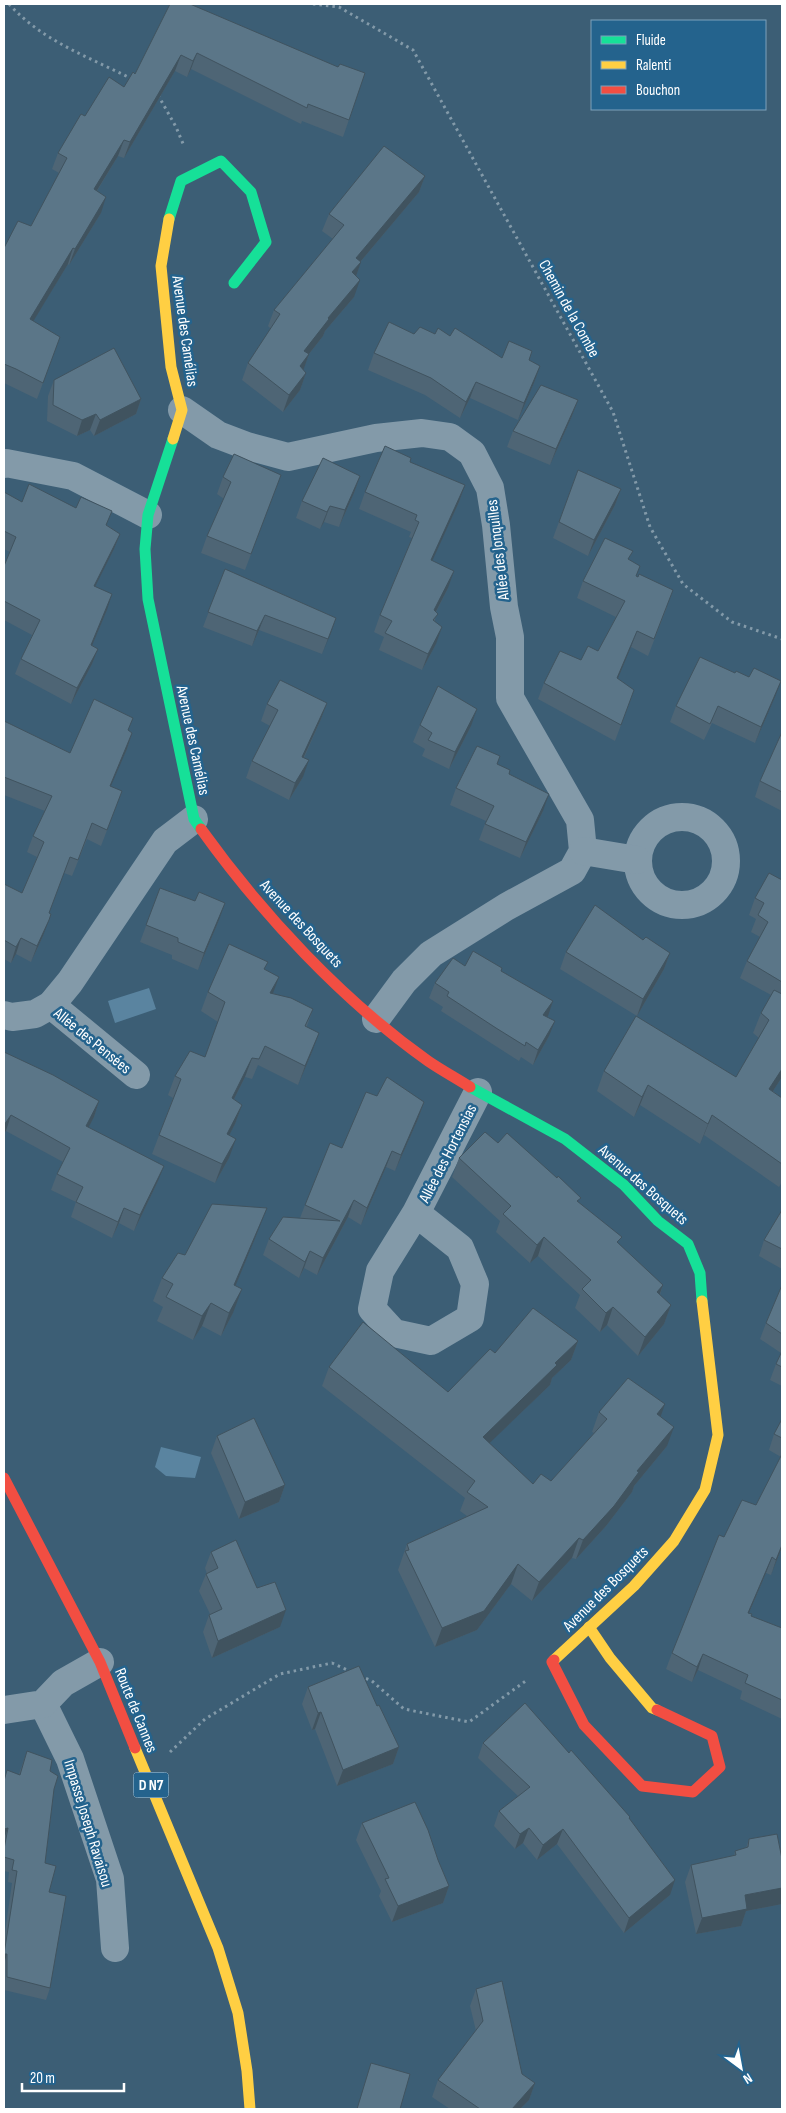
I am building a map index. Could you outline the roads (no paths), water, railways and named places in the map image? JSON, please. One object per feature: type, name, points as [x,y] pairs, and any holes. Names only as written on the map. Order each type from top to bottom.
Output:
[{"type":"street","name":"Avenue des Camélias","points":[[194,819],[148,599],[145,549],[148,515],[182,410],[171,367],[161,266],[167,226],[181,181],[221,161],[250,192],[266,242],[234,283]]},
{"type":"street","name":"Allée des Jonquilles","points":[[182,410],[218,435],[247,446],[288,457],[376,438],[422,433],[450,437],[472,453],[490,488],[496,525],[504,607],[510,637],[510,698],[580,820],[583,851]]},
{"type":"street","points":[[4,464],[73,476],[148,515]]},
{"type":"street","points":[[4,1015],[12,1017],[35,1014],[50,1005],[70,982],[165,841],[194,819]]},
{"type":"street","name":"Avenue des Bosquets","points":[[194,819],[229,868],[312,962],[376,1020],[428,1062],[478,1092],[565,1139],[624,1185],[658,1221],[688,1244],[700,1273],[703,1318],[718,1434],[705,1490],[674,1541],[634,1586],[589,1627],[552,1662],[584,1725],[642,1786],[693,1792],[720,1767],[712,1736],[652,1708],[610,1658],[589,1627]]},
{"type":"street","points":[[376,1020],[404,981],[431,954],[506,907],[572,870],[583,851],[637,860]]},
{"type":"street","name":"Allée des Pensées","points":[[50,1005],[136,1075]]},
{"type":"street","name":"Allée des Hortensias","points":[[416,1213],[460,1248],[475,1284],[470,1318],[431,1341],[394,1333],[372,1309],[380,1271],[416,1213],[478,1092]]},
{"type":"street","name":"Route de Cannes","points":[[4,1478],[100,1662],[218,1948],[238,2013],[247,2071],[250,2109]]},
{"type":"street","points":[[4,1710],[43,1704],[63,1683],[100,1662]]},
{"type":"street","name":"Impasse Joseph Ravaisou","points":[[43,1704],[70,1759],[110,1879],[115,1948]]},
{"type":"water","points":[[149,988],[156,1009],[115,1023],[108,1001]]},
{"type":"water","points":[[161,1447],[201,1457],[195,1478],[166,1476],[155,1467]]}]
